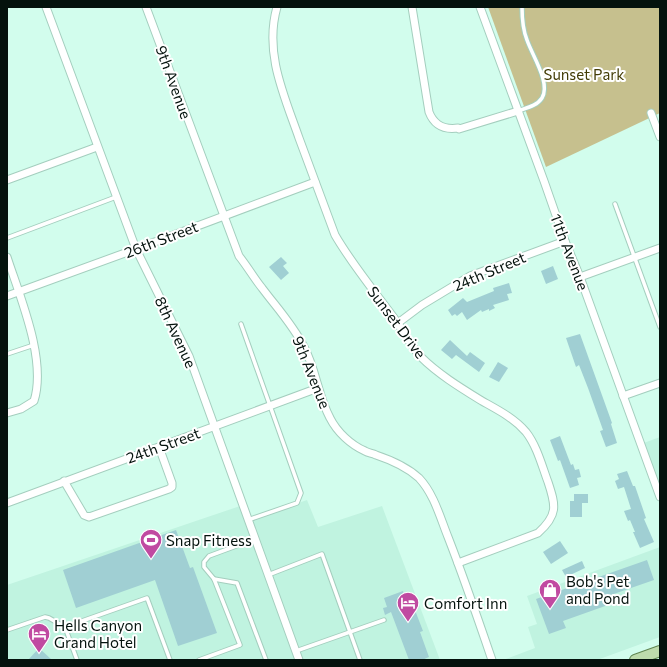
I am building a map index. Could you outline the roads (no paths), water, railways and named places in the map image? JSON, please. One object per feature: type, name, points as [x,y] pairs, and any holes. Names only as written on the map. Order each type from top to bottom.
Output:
[{"type":"main road","points":[[635,660],[660,651]]},
{"type":"street","name":"8th Avenue","points":[[46,7],[136,249],[190,356],[267,575],[299,660]]},
{"type":"street","name":"9th Avenue","points":[[146,7],[239,256],[262,289],[288,320],[305,348],[318,388],[330,418],[346,438],[366,452],[375,454],[415,474],[424,483],[436,504],[492,660]]},
{"type":"street","name":"Sunset Drive","points":[[277,7],[273,35],[281,89],[335,236],[398,323],[413,348],[422,358],[444,377],[507,415],[526,433],[539,458],[553,498],[554,509],[551,517],[547,525],[538,533],[458,563]]},
{"type":"street","points":[[412,7],[429,112],[435,122],[446,128],[459,129],[518,110]]},
{"type":"street","name":"11th Avenue","points":[[480,7],[544,181],[564,241],[580,277],[660,498]]},
{"type":"street","points":[[651,113],[660,138]]},
{"type":"street","points":[[7,180],[97,147]]},
{"type":"street","name":"26th Street","points":[[7,296],[315,182]]},
{"type":"street","name":"24th Street","points":[[398,323],[422,305],[470,276],[564,241]]},
{"type":"street","points":[[580,277],[660,248]]},
{"type":"street","points":[[7,258],[33,337],[38,378],[38,386],[34,401],[21,409],[7,413]]},
{"type":"street","points":[[623,396],[660,383]]},
{"type":"street","name":"24th Street","points":[[7,503],[318,388]]},
{"type":"street","points":[[64,482],[84,515],[89,517],[170,489],[172,487],[172,483],[159,447]]},
{"type":"lane","points":[[518,110],[535,104],[542,97],[545,81],[526,39],[522,18],[522,7]]},
{"type":"lane","points":[[7,238],[116,197]]},
{"type":"lane","points":[[615,204],[660,327]]},
{"type":"lane","points":[[242,324],[301,493],[297,503],[248,520]]},
{"type":"lane","points":[[7,354],[34,345]]},
{"type":"lane","points":[[199,660],[240,645],[214,579],[204,567],[206,559],[209,556],[255,539]]},
{"type":"lane","points":[[267,575],[322,554],[360,660]]},
{"type":"lane","points":[[214,579],[237,583],[266,660]]},
{"type":"lane","points":[[65,627],[147,598],[170,660]]},
{"type":"lane","points":[[7,630],[44,617],[49,618],[65,627],[77,660]]},
{"type":"lane","points":[[296,651],[384,620]]},
{"type":"place","name":"Snap Fitness","points":[[151,560]]},
{"type":"place","name":"Bob's Pet and Pond","points":[[550,610]]},
{"type":"place","name":"Comfort Inn","points":[[408,622]]},
{"type":"place","name":"Hells Canyon Grand Hotel","points":[[39,654]]},
{"type":"park label","name":"Sunset Park","points":[[584,74]]}]
